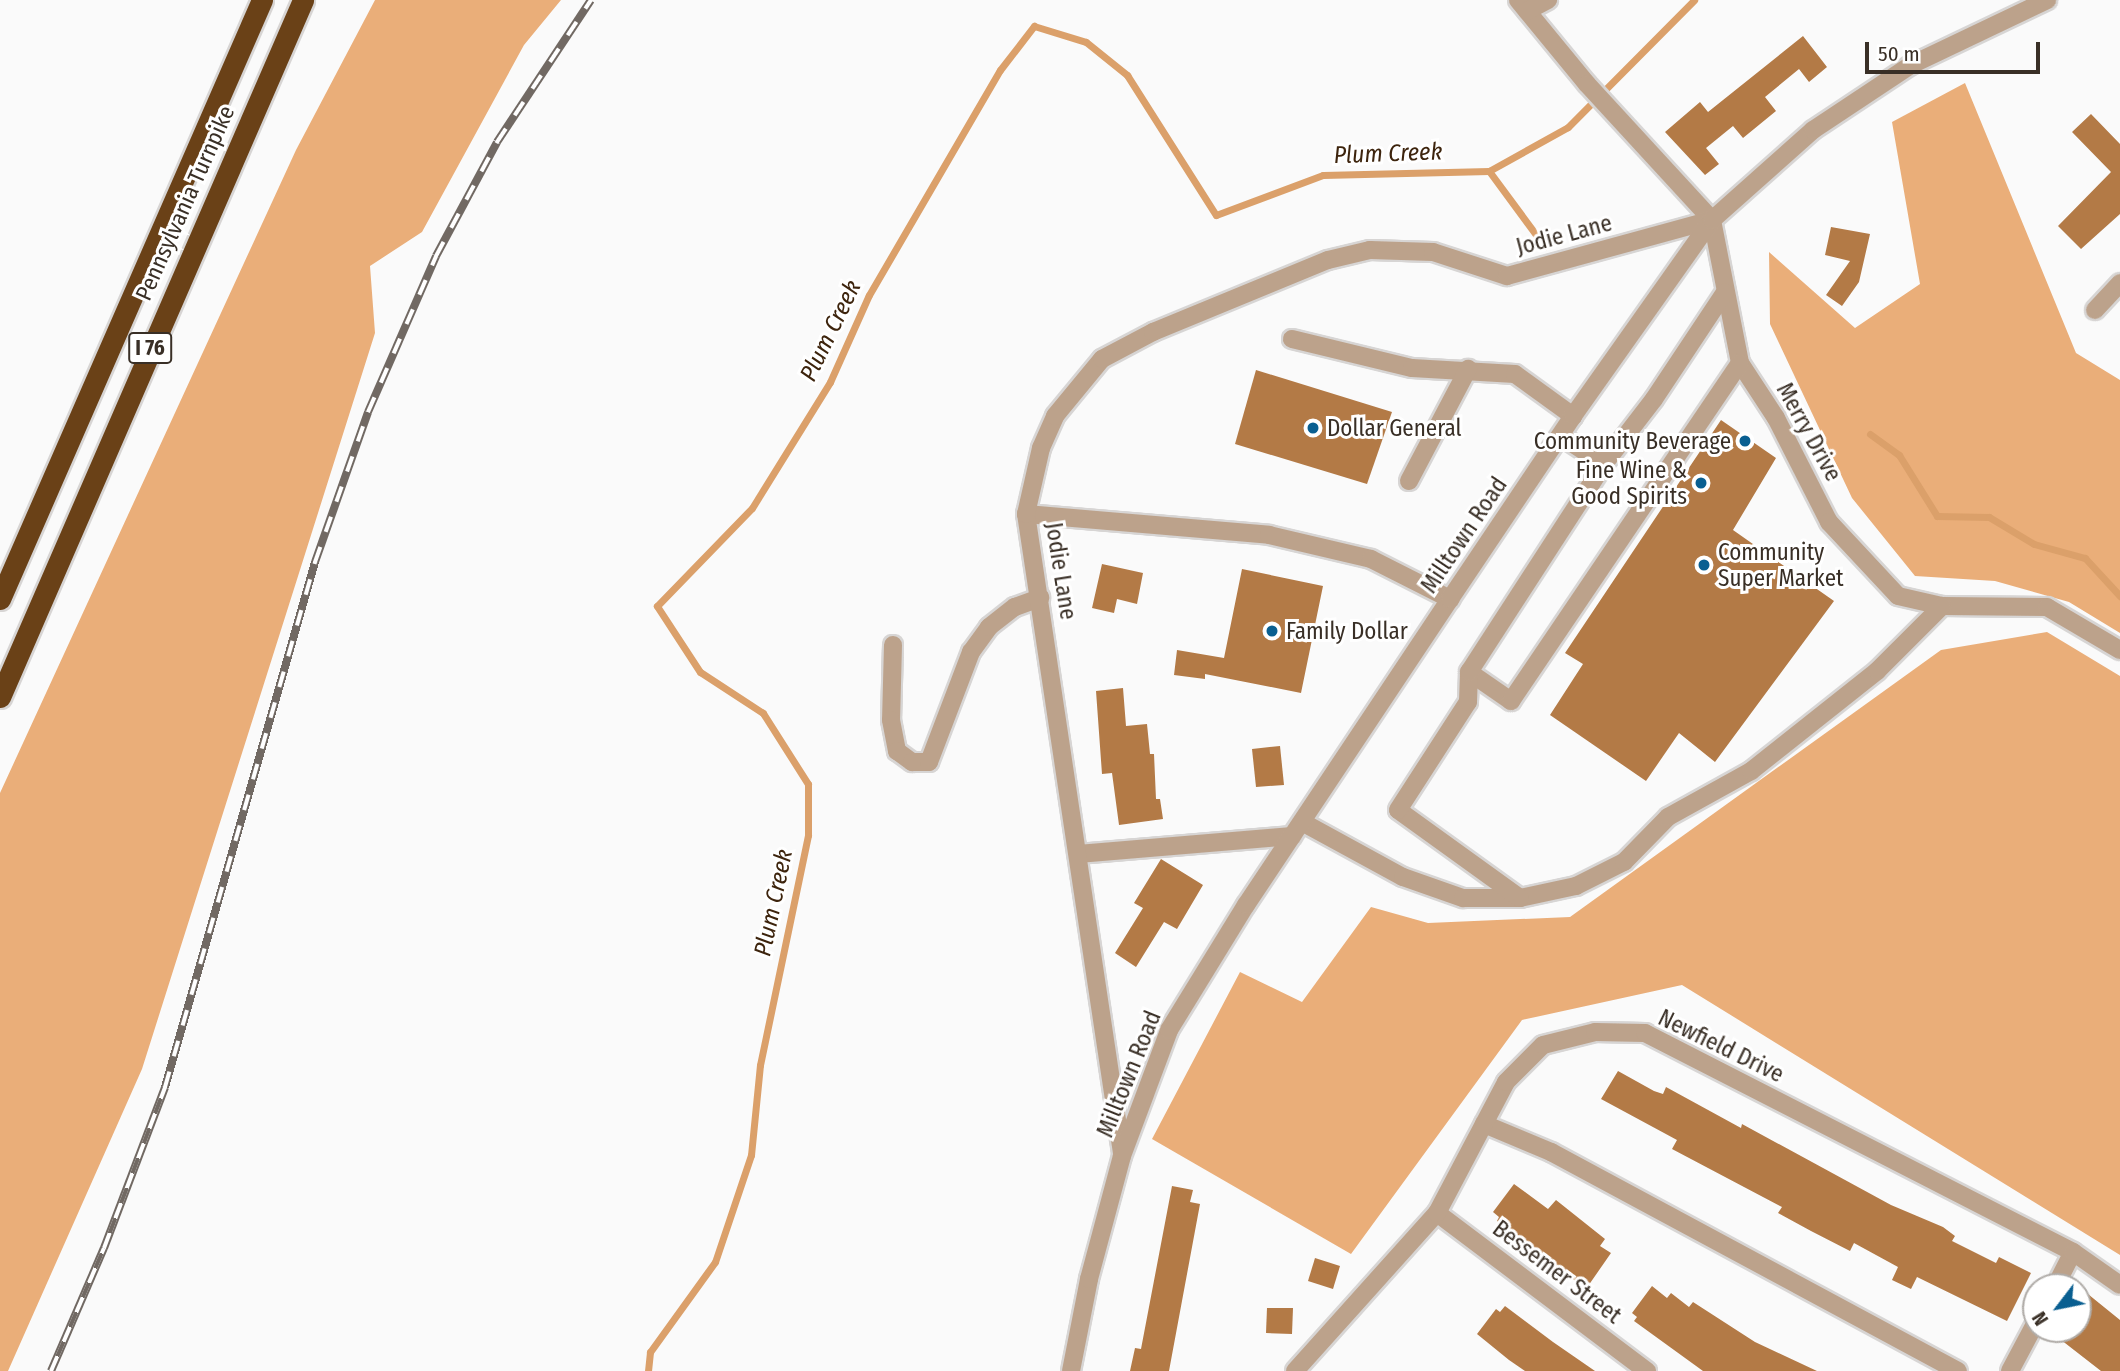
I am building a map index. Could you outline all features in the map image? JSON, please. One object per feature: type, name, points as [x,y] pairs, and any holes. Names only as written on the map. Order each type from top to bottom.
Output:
[{"type":"highway","name":"Pennsylvania Turnpike","points":[[0,599],[262,0]]},
{"type":"highway","name":"Pennsylvania Turnpike","points":[[0,697],[303,0]]},
{"type":"street","points":[[1548,0],[1523,6],[1587,84],[1712,220]]},
{"type":"street","name":"Milltown Road","points":[[1071,1371],[1089,1279],[1122,1156],[1169,1030],[1297,829],[1450,599],[1573,416],[1712,220],[1813,130],[1911,65],[2048,0]]},
{"type":"street","name":"Merry Drive","points":[[1712,220],[1740,363],[1776,418],[1829,522],[1898,596],[1942,606],[2047,607],[2120,650]]},
{"type":"street","name":"Jodie Lane","points":[[1122,1156],[1041,598],[1026,514],[1041,448],[1055,416],[1102,359],[1153,332],[1328,260],[1370,250],[1433,252],[1507,276],[1712,220]]},
{"type":"street","points":[[2095,310],[2120,283]]},
{"type":"street","points":[[1520,898],[1398,810],[1468,702],[1469,672],[1604,464],[1654,399],[1726,292]]},
{"type":"street","points":[[1292,339],[1412,368],[1468,369],[1515,374],[1573,416]]},
{"type":"street","points":[[1469,672],[1511,701],[1740,363]]},
{"type":"street","points":[[1409,481],[1468,369]]},
{"type":"street","points":[[1561,436],[1604,464]]},
{"type":"street","points":[[1026,514],[1269,535],[1371,559],[1450,599]]},
{"type":"street","points":[[894,645],[891,720],[897,751],[912,761],[929,762],[971,652],[989,627],[1015,607],[1041,598]]},
{"type":"street","points":[[1078,854],[1297,829],[1403,877],[1463,898],[1520,898],[1576,886],[1624,862],[1668,817],[1751,771],[1877,671],[1942,606]]},
{"type":"street","name":"Newfield Drive","points":[[1295,1371],[1437,1213],[1506,1082],[1543,1045],[1595,1032],[1645,1033],[2073,1252],[2120,1285]]},
{"type":"street","points":[[1484,1124],[1551,1153],[1958,1371]]},
{"type":"street","name":"Bessemer Street","points":[[1437,1213],[1647,1371]]},
{"type":"street","points":[[2062,1273],[2073,1252]]},
{"type":"street","points":[[2010,1371],[2025,1343]]},
{"type":"shaded area","points":[[375,0],[561,0],[524,45],[422,232],[370,266],[375,333],[142,1069],[8,1371],[0,1371],[0,793],[296,150]]},
{"type":"shaded area","points":[[1965,83],[2076,353],[2120,380],[2120,633],[2069,602],[1995,581],[1915,576],[1852,498],[1770,324],[1769,252],[1855,328],[1920,284],[1892,122]]},
{"type":"shaded area","points":[[2047,632],[2120,676],[2120,1255],[1682,985],[1522,1020],[1351,1254],[1152,1139],[1240,972],[1302,1002],[1371,907],[1428,923],[1570,917],[1941,650]]},
{"type":"building","points":[[1803,36],[1827,67],[1809,82],[1799,69],[1765,97],[1776,111],[1743,138],[1733,126],[1706,148],[1719,164],[1705,175],[1665,132],[1700,102],[1708,112]]},
{"type":"building","points":[[2091,114],[2120,144],[2120,214],[2081,249],[2058,226],[2111,172],[2072,132]]},
{"type":"building","points":[[1831,227],[1870,234],[1859,282],[1842,306],[1826,295],[1850,261],[1825,255]]},
{"type":"building","name":"Dollar General","points":[[1256,370],[1392,412],[1367,484],[1235,444]]},
{"type":"building","name":"Community Super Market","points":[[1721,420],[1776,458],[1733,530],[1834,601],[1715,762],[1679,733],[1646,781],[1550,715],[1583,664],[1565,653]]},
{"type":"building","points":[[1102,564],[1143,573],[1137,604],[1117,599],[1114,613],[1092,608]]},
{"type":"building","name":"Family Dollar","points":[[1242,569],[1323,586],[1301,693],[1205,674],[1205,679],[1174,675],[1177,650],[1224,658]]},
{"type":"building","points":[[1123,688],[1126,726],[1147,724],[1150,754],[1154,754],[1156,799],[1160,799],[1163,819],[1119,825],[1112,773],[1102,774],[1096,691]]},
{"type":"building","points":[[1280,746],[1284,785],[1256,787],[1252,749]]},
{"type":"building","points":[[1161,859],[1203,885],[1177,929],[1164,922],[1136,967],[1115,953],[1143,908],[1134,903]]},
{"type":"building","points":[[1618,1071],[1663,1094],[1666,1087],[1741,1128],[1742,1124],[1891,1205],[1943,1227],[1955,1236],[1952,1241],[1996,1263],[1999,1257],[2031,1273],[2022,1273],[2022,1291],[2007,1321],[1917,1277],[1911,1289],[1892,1280],[1898,1267],[1854,1243],[1850,1251],[1778,1213],[1782,1207],[1672,1149],[1677,1140],[1601,1099]]},
{"type":"building","points":[[1514,1184],[1548,1209],[1556,1200],[1605,1239],[1600,1246],[1611,1253],[1586,1289],[1497,1221],[1499,1217],[1493,1212]]},
{"type":"building","points":[[1172,1186],[1193,1190],[1190,1202],[1200,1204],[1169,1371],[1130,1371],[1135,1348],[1141,1349]]},
{"type":"building","points":[[1315,1258],[1340,1266],[1333,1289],[1308,1281]]},
{"type":"building","points":[[1652,1286],[1667,1298],[1671,1293],[1689,1307],[1693,1302],[1755,1342],[1817,1371],[1703,1371],[1634,1321],[1637,1317],[1632,1313]]},
{"type":"building","points":[[2092,1297],[2120,1320],[2120,1371],[2101,1371],[2065,1343],[2092,1343]]},
{"type":"building","points":[[1505,1306],[1595,1371],[1525,1371],[1509,1360],[1477,1334],[1496,1309],[1500,1312]]},
{"type":"building","points":[[1267,1308],[1293,1308],[1292,1334],[1266,1333]]},
{"type":"waterway","name":"Plum Creek","points":[[648,1371],[650,1352],[715,1262],[751,1155],[760,1065],[808,835],[808,784],[763,713],[700,672],[657,606],[752,508],[830,382],[869,295],[1000,70],[1034,26],[1086,42],[1127,75],[1216,215],[1323,175],[1489,171],[1568,127],[1694,0]]},
{"type":"waterway","points":[[1489,171],[1545,247]]},
{"type":"waterway","points":[[1870,434],[1899,455],[1937,516],[1989,517],[2034,544],[2085,558],[2120,596]]},
{"type":"railway","points":[[51,1371],[104,1248],[165,1087],[315,562],[368,412],[436,256],[497,142],[591,0]]},
{"type":"place","name":"Dollar General","points":[[1313,428]]},
{"type":"place","name":"Community Beverage","points":[[1745,441]]},
{"type":"place","name":"Fine Wine & Good Spirits","points":[[1701,483]]},
{"type":"place","name":"Community Super Market","points":[[1704,565]]},
{"type":"place","name":"Family Dollar","points":[[1272,631]]}]
